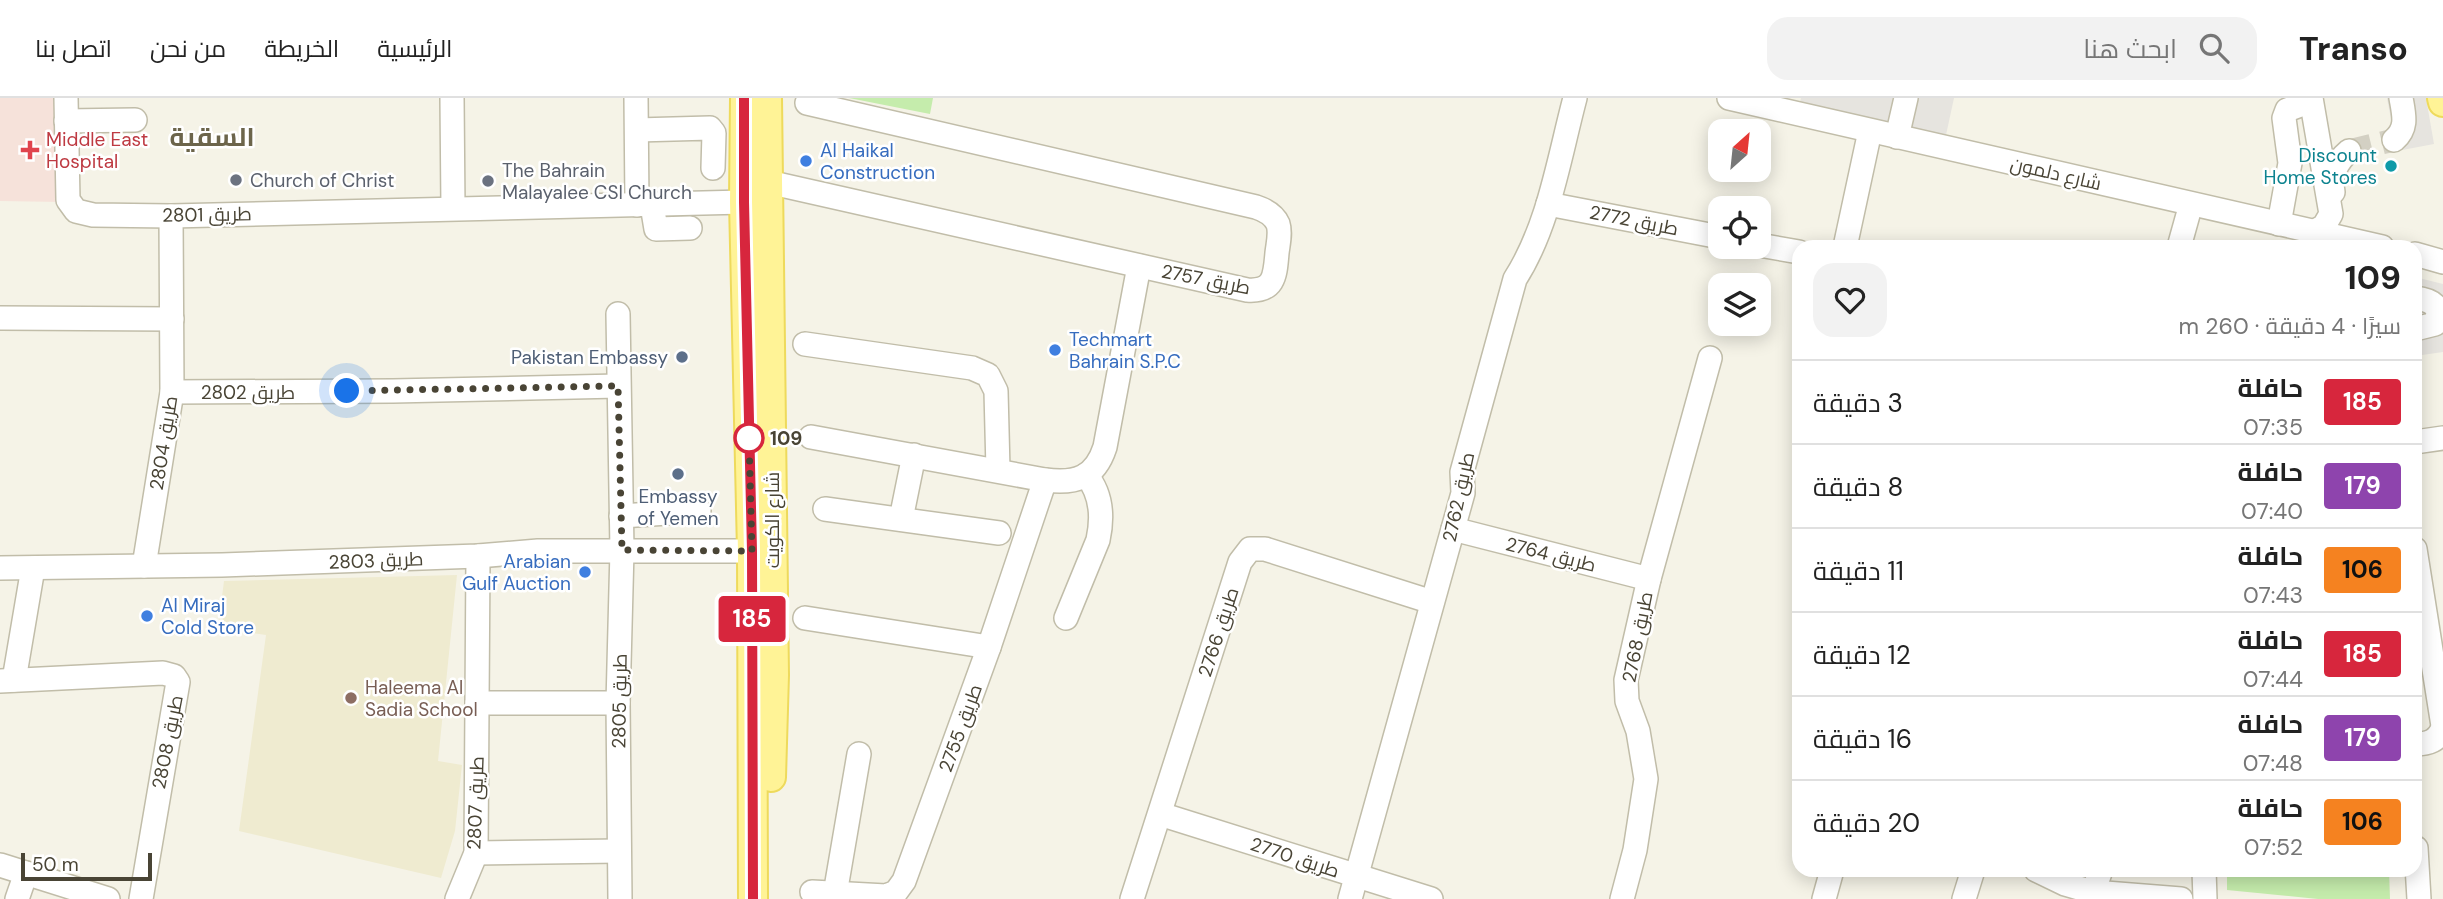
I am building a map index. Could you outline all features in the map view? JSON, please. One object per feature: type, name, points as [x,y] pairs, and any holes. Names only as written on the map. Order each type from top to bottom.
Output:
[{"type":"main road","name":"شارع الكويت","points":[[744,98],[752,551],[753,899]]},
{"type":"main road","name":"شارع الكويت","points":[[767,98],[774,675],[769,899]]},
{"type":"street","points":[[452,98],[453,208]]},
{"type":"street","points":[[636,98],[636,130],[645,205],[654,227],[657,230],[690,228]]},
{"type":"street","name":"طريق 2762","points":[[1350,899],[1463,493],[1462,472],[1515,279],[1527,261],[1548,204],[1575,98]]},
{"type":"street","name":"شارع دلمون","points":[[1729,98],[2279,224],[2313,239]]},
{"type":"street","points":[[1898,136],[1906,98]]},
{"type":"street","points":[[2394,140],[2404,127],[2400,98]]},
{"type":"street","points":[[2279,224],[2290,163],[2284,118],[2287,110],[2311,100],[2331,214],[2325,226],[2313,239]]},
{"type":"street","name":"طريق 2757","points":[[768,182],[1257,291],[1272,282],[1280,234],[1273,217],[1256,207],[807,103]]},
{"type":"street","points":[[66,109],[135,120]]},
{"type":"street","name":"طريق 2801","points":[[66,109],[68,200],[76,211],[93,215],[171,216],[744,202]]},
{"type":"street","points":[[636,130],[710,128],[714,133],[712,168]]},
{"type":"street","points":[[1847,240],[1870,131]]},
{"type":"street","points":[[2343,240],[2332,185],[2337,164],[2348,151]]},
{"type":"street","name":"طريق 2772","points":[[1548,204],[1708,235]]},
{"type":"street","points":[[2181,240],[2191,204]]},
{"type":"street","name":"طريق 2804","points":[[144,566],[172,392],[171,216]]},
{"type":"street","points":[[1771,247],[1792,251]]},
{"type":"street","points":[[811,437],[1045,480],[1066,482],[1086,475],[1101,458],[1105,447],[1139,266]]},
{"type":"street","points":[[2422,299],[2433,300],[2439,307],[2440,316],[2435,324],[2422,327]]},
{"type":"street","points":[[618,314],[622,550]]},
{"type":"street","points":[[0,318],[172,319]]},
{"type":"street","points":[[805,344],[972,368],[988,375],[996,391],[998,470]]},
{"type":"street","name":"طريق 2768","points":[[1622,899],[1635,850],[1646,779],[1638,731],[1626,701],[1626,680],[1649,579],[1710,358]]},
{"type":"street","name":"طريق 2802","points":[[172,392],[618,386]]},
{"type":"street","points":[[2422,441],[2443,438]]},
{"type":"street","points":[[901,519],[914,455]]},
{"type":"street","points":[[1066,618],[1098,540],[1101,526],[1096,491],[1086,475]]},
{"type":"street","name":"طريق 2755","points":[[812,892],[886,896],[896,892],[904,881],[989,647],[1045,480]]},
{"type":"street","points":[[825,509],[999,533]]},
{"type":"street","points":[[621,516],[699,511]]},
{"type":"street","name":"طريق 2764","points":[[1453,529],[1649,579]]},
{"type":"street","name":"طريق 2766","points":[[1132,899],[1240,562],[1250,549],[1265,549],[1432,602]]},
{"type":"street","name":"طريق 2805","points":[[620,899],[618,703],[622,550]]},
{"type":"street","name":"طريق 2803","points":[[0,568],[478,556],[538,551],[752,551]]},
{"type":"street","name":"طريق 2807","points":[[457,899],[476,853],[478,556]]},
{"type":"street","points":[[7,680],[33,568]]},
{"type":"street","points":[[2422,582],[2443,590]]},
{"type":"street","points":[[2422,604],[2443,727],[2432,742],[2422,743]]},
{"type":"street","points":[[805,618],[989,647]]},
{"type":"street","name":"طريق 2808","points":[[7,680],[163,673],[174,676],[178,681],[141,899]]},
{"type":"street","points":[[477,703],[618,703]]},
{"type":"street","points":[[835,894],[859,754]]},
{"type":"street","name":"طريق 2770","points":[[1160,814],[1431,899]]},
{"type":"street","points":[[476,853],[619,851]]},
{"type":"street","points":[[0,865],[108,899]]},
{"type":"street","points":[[17,899],[26,873]]},
{"type":"street","points":[[1824,899],[1830,877]]},
{"type":"street","points":[[1964,899],[1971,877]]},
{"type":"street","points":[[2045,877],[2065,892],[2180,899]]},
{"type":"street","points":[[2093,892],[2098,877]]},
{"type":"street","points":[[2204,877],[2205,899]]},
{"type":"street","points":[[2418,877],[2419,899]]},
{"type":"shaded area","name":"Middle East Hospital","points":[[0,98],[60,98],[61,202],[0,201]]},
{"type":"shaded area","points":[[1801,98],[1954,98],[1946,135],[1800,102]]},
{"type":"shaded area","points":[[2387,98],[2426,98],[2434,144],[2397,151]]},
{"type":"shaded area","points":[[2422,279],[2443,284],[2443,352],[2422,355]]},
{"type":"shaded area","name":"Haleema Al Sadia School","points":[[457,575],[438,761],[462,765],[455,831],[441,878],[239,831],[266,635],[218,628],[224,581]]},
{"type":"green space","points":[[849,98],[933,98],[930,114]]},
{"type":"green space","points":[[2227,877],[2389,877],[2390,899],[2318,899],[2227,890]]},
{"type":"tunnel","points":[[2349,151],[2394,140]]},
{"type":"bus line","name":"185","points":[[744,98],[752,551],[753,899]]},
{"type":"place","name":"Middle East Hospital","points":[[30,150]]},
{"type":"place","name":"Al Haikal Construction","points":[[806,161]]},
{"type":"place","name":"Discount Home Stores","points":[[2391,166]]},
{"type":"place","name":"Church of Christ","points":[[236,180]]},
{"type":"place","name":"The Bahrain Malayalee CSI Church","points":[[488,181]]},
{"type":"place","name":"Techmart Bahrain S.P.C","points":[[1055,350]]},
{"type":"place","name":"Pakistan Embassy","points":[[682,357]]},
{"type":"place","name":"109","points":[[749,438]]},
{"type":"place","name":"Embassy of Yemen","points":[[678,474]]},
{"type":"place","name":"Arabian Gulf Auction","points":[[585,572]]},
{"type":"place","name":"Al Miraj Cold Store","points":[[147,616]]},
{"type":"place","name":"Haleema Al Sadia School","points":[[351,698]]},
{"type":"district","name":"السقية","points":[[212,137]]},
{"type":"route","points":[[347,391],[618,386],[622,550],[752,551],[749,438]]}]
